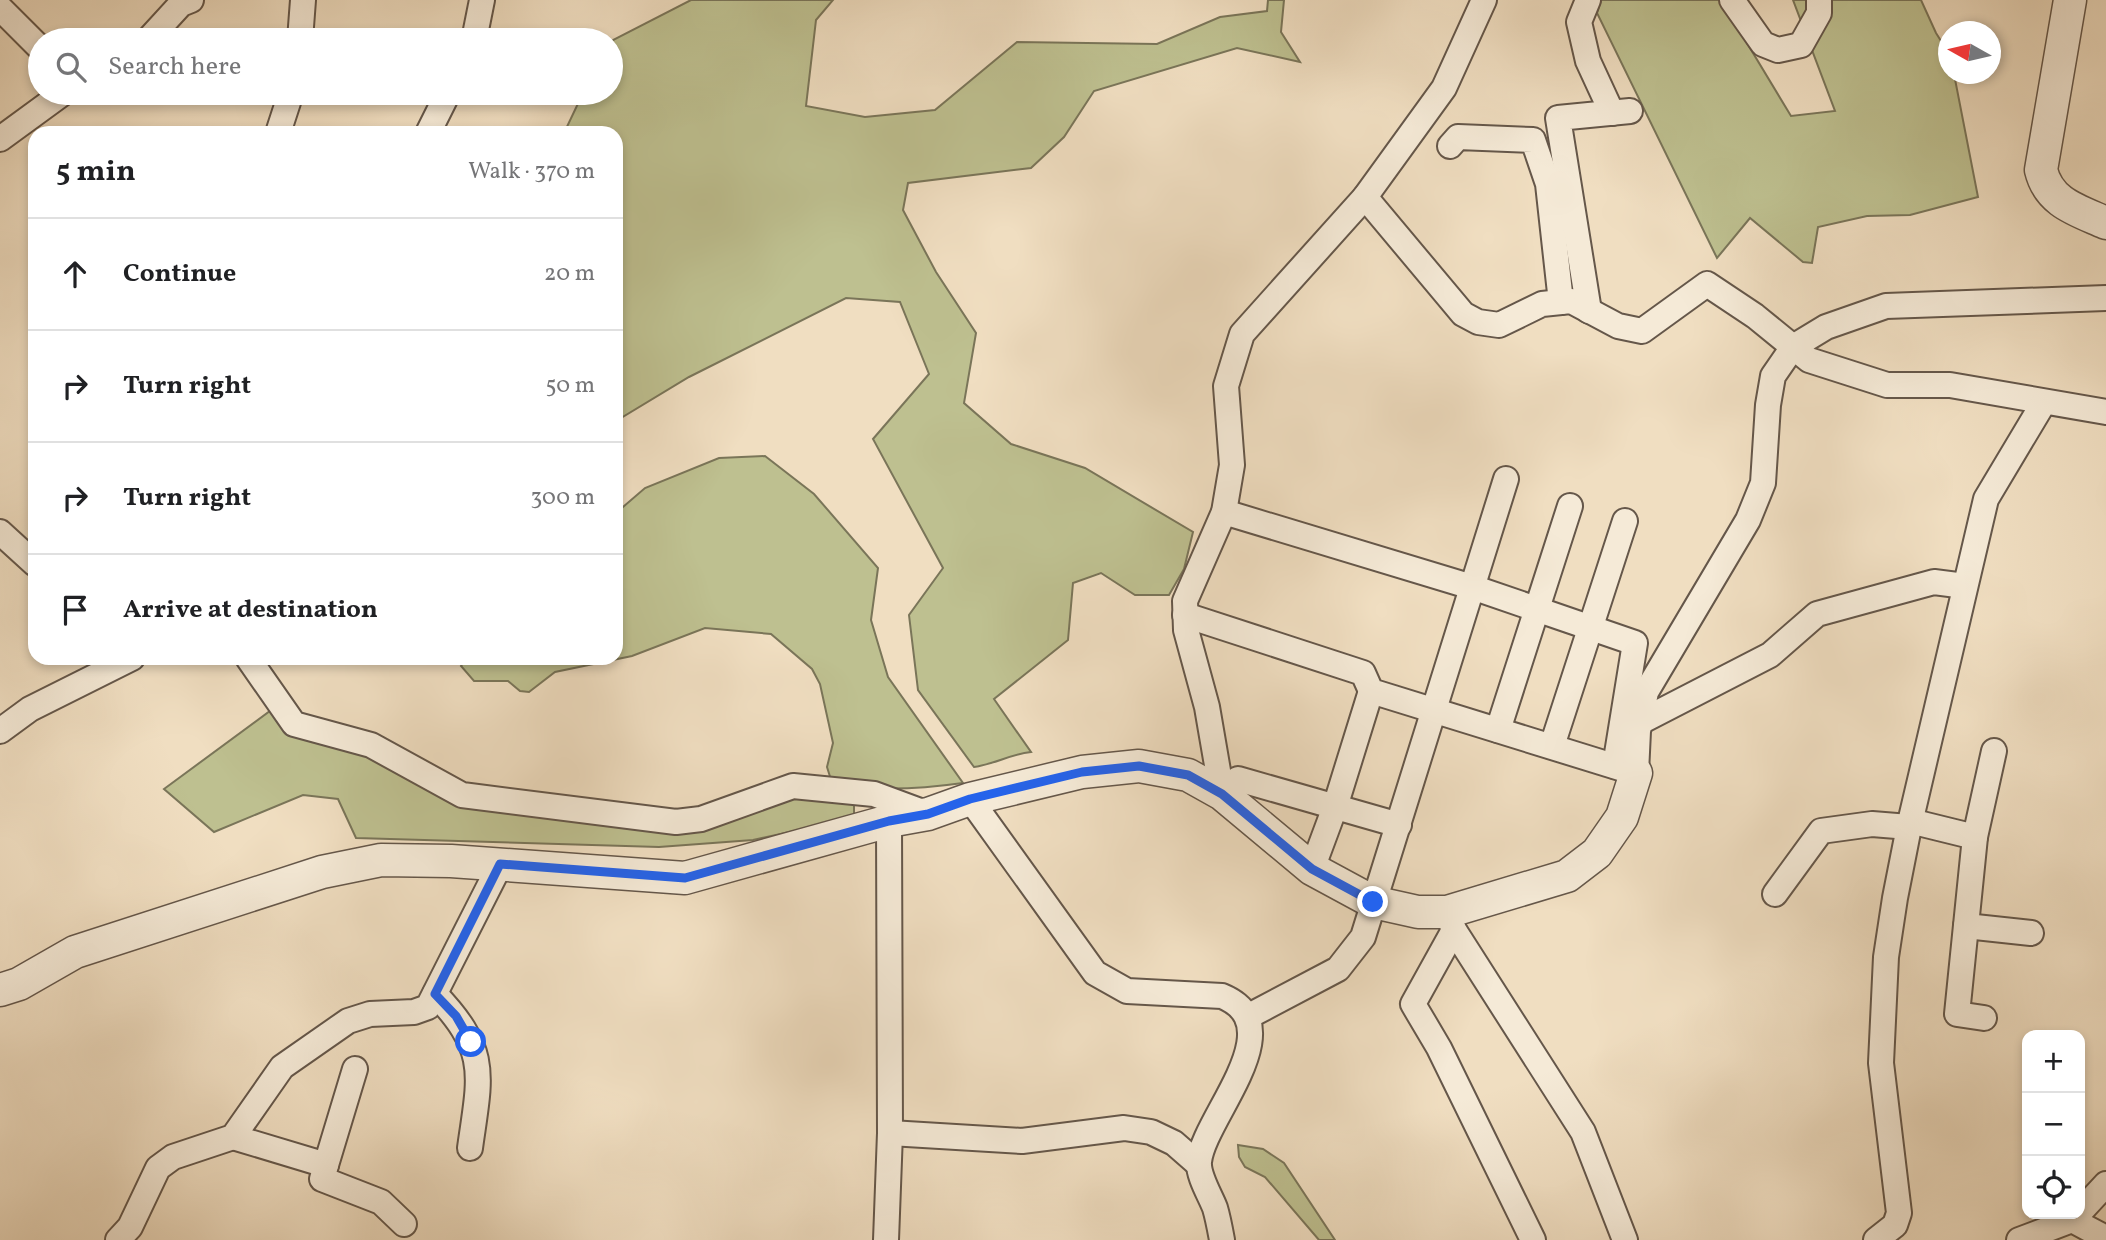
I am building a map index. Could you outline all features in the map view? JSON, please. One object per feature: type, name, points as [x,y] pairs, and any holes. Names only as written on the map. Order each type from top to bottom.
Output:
[{"type":"street","points":[[159,28],[181,4],[191,0]]},
{"type":"street","points":[[291,0],[302,0],[301,28]]},
{"type":"street","points":[[476,28],[482,0]]},
{"type":"street","points":[[1224,512],[1472,587],[1635,643],[1622,817],[1597,853],[1567,876],[1451,921],[1373,902],[1312,869],[1230,787],[1186,630],[1185,601],[1224,512],[1232,465],[1226,386],[1242,334],[1365,197],[1444,88],[1484,0]]},
{"type":"street","points":[[1588,0],[1579,22],[1588,61],[1621,112],[1558,118],[1589,312]]},
{"type":"street","points":[[1731,0],[1763,44],[1778,50],[1801,45],[1819,12],[1819,0]]},
{"type":"street","points":[[2070,0],[2041,170],[2045,185],[2057,201],[2106,223]]},
{"type":"street","points":[[0,8],[28,36]]},
{"type":"street","points":[[0,139],[47,105]]},
{"type":"street","points":[[280,126],[287,105]]},
{"type":"street","points":[[432,126],[442,105]]},
{"type":"street","points":[[1450,146],[1458,137],[1534,140],[1548,184],[1562,302]]},
{"type":"street","points":[[1365,197],[1463,314],[1478,321],[1499,325],[1542,304],[1572,301],[1618,326],[1642,331],[1707,284],[1755,316],[1809,360],[1887,385],[1950,385],[2015,394],[2044,402],[2106,412]]},
{"type":"street","points":[[1625,769],[1640,722],[1646,692],[1748,520],[1763,483],[1768,405],[1773,376],[1793,347],[1826,327],[1886,306],[2106,299]]},
{"type":"street","points":[[1876,1240],[1895,1226],[1899,1213],[1881,1063],[1886,957],[1909,824],[1986,499],[2044,402]]},
{"type":"street","points":[[1247,1017],[1338,969],[1363,936],[1436,710],[1506,479]]},
{"type":"street","points":[[1498,730],[1570,506]]},
{"type":"street","points":[[1552,746],[1625,521]]},
{"type":"street","points":[[0,532],[28,558]]},
{"type":"street","points":[[1640,722],[1770,655],[1817,614],[1934,582],[1965,586]]},
{"type":"street","points":[[1185,615],[1363,673],[1371,691],[1335,807],[1312,869]]},
{"type":"street","points":[[0,731],[30,709],[118,665]]},
{"type":"street","points":[[253,665],[293,724],[371,745],[462,795],[676,822],[701,819],[793,786],[874,794],[928,814]]},
{"type":"street","points":[[1371,691],[1625,769]]},
{"type":"street","points":[[1984,1018],[1957,1014],[1975,837],[1994,751]]},
{"type":"street","points":[[0,990],[19,984],[75,952],[322,872],[381,860],[500,864],[685,878],[889,821],[928,814],[970,799],[1082,772],[1139,766],[1335,807],[1399,825]]},
{"type":"street","points":[[970,799],[1095,973],[1127,991],[1222,996],[1234,1001],[1247,1017],[1248,1045],[1237,1081],[1204,1146],[1198,1164]]},
{"type":"street","points":[[886,1240],[890,1133],[889,821]]},
{"type":"street","points":[[1775,894],[1821,831],[1872,824],[1909,824],[1975,837]]},
{"type":"street","points":[[233,1137],[282,1067],[348,1021],[370,1014],[414,1012],[428,1007],[500,864]]},
{"type":"street","points":[[1451,921],[1583,1132],[1617,1237]]},
{"type":"street","points":[[1451,921],[1413,1004],[1439,1048],[1533,1240]]},
{"type":"street","points":[[1966,926],[2032,933]]},
{"type":"street","points":[[435,994],[461,1024],[471,1042],[480,1073],[470,1149]]},
{"type":"street","points":[[355,1069],[322,1179],[381,1202],[404,1224]]},
{"type":"street","points":[[890,1133],[1022,1141],[1124,1128],[1151,1132],[1174,1143],[1198,1164],[1216,1211],[1222,1240]]},
{"type":"street","points":[[118,1240],[130,1227],[158,1168],[173,1157],[233,1137],[326,1165]]},
{"type":"street","points":[[2085,1206],[2106,1184]]},
{"type":"street","points":[[2019,1240],[2067,1219]]},
{"type":"street","points":[[2081,1219],[2106,1238]]},
{"type":"green space","points":[[691,0],[833,0],[816,20],[806,106],[865,117],[935,110],[1017,42],[1157,44],[1220,17],[1267,11],[1268,0],[1284,0],[1281,32],[1300,62],[1237,48],[1094,91],[1064,137],[1031,168],[908,183],[903,210],[936,272],[976,333],[964,403],[1011,444],[1085,468],[1193,532],[1184,569],[1169,595],[1135,595],[1101,573],[1073,583],[1068,640],[994,699],[1031,752],[974,767],[918,690],[909,615],[943,568],[873,439],[929,374],[900,302],[846,298],[689,377],[623,417],[623,126],[567,126],[577,105],[623,105],[623,35]]},
{"type":"green space","points":[[1601,0],[1721,0],[1791,116],[1835,111],[1793,0],[1921,0],[1938,36],[1938,84],[1956,84],[1978,197],[1910,215],[1867,216],[1818,227],[1812,263],[1803,262],[1750,218],[1717,258],[1597,13]]},
{"type":"green space","points":[[765,456],[814,494],[878,568],[871,620],[888,677],[963,783],[897,789],[832,783],[827,767],[833,743],[820,684],[812,669],[771,634],[705,628],[623,658],[623,507],[645,488],[719,458]]},
{"type":"green space","points":[[589,665],[555,672],[529,692],[520,691],[508,681],[474,681],[461,666]]},
{"type":"green space","points":[[274,708],[378,757],[461,803],[678,828],[789,794],[854,800],[854,818],[753,840],[659,847],[356,838],[338,799],[303,795],[214,832],[164,789]]},
{"type":"green space","points":[[1238,1145],[1263,1149],[1284,1163],[1335,1240],[1319,1240],[1265,1177],[1245,1167],[1239,1157]]},
{"type":"route","points":[[471,1042],[456,1016],[435,994],[500,864],[685,878],[889,821],[928,814],[970,799],[1082,772],[1139,766],[1188,775],[1222,794],[1312,869],[1373,902]]}]
